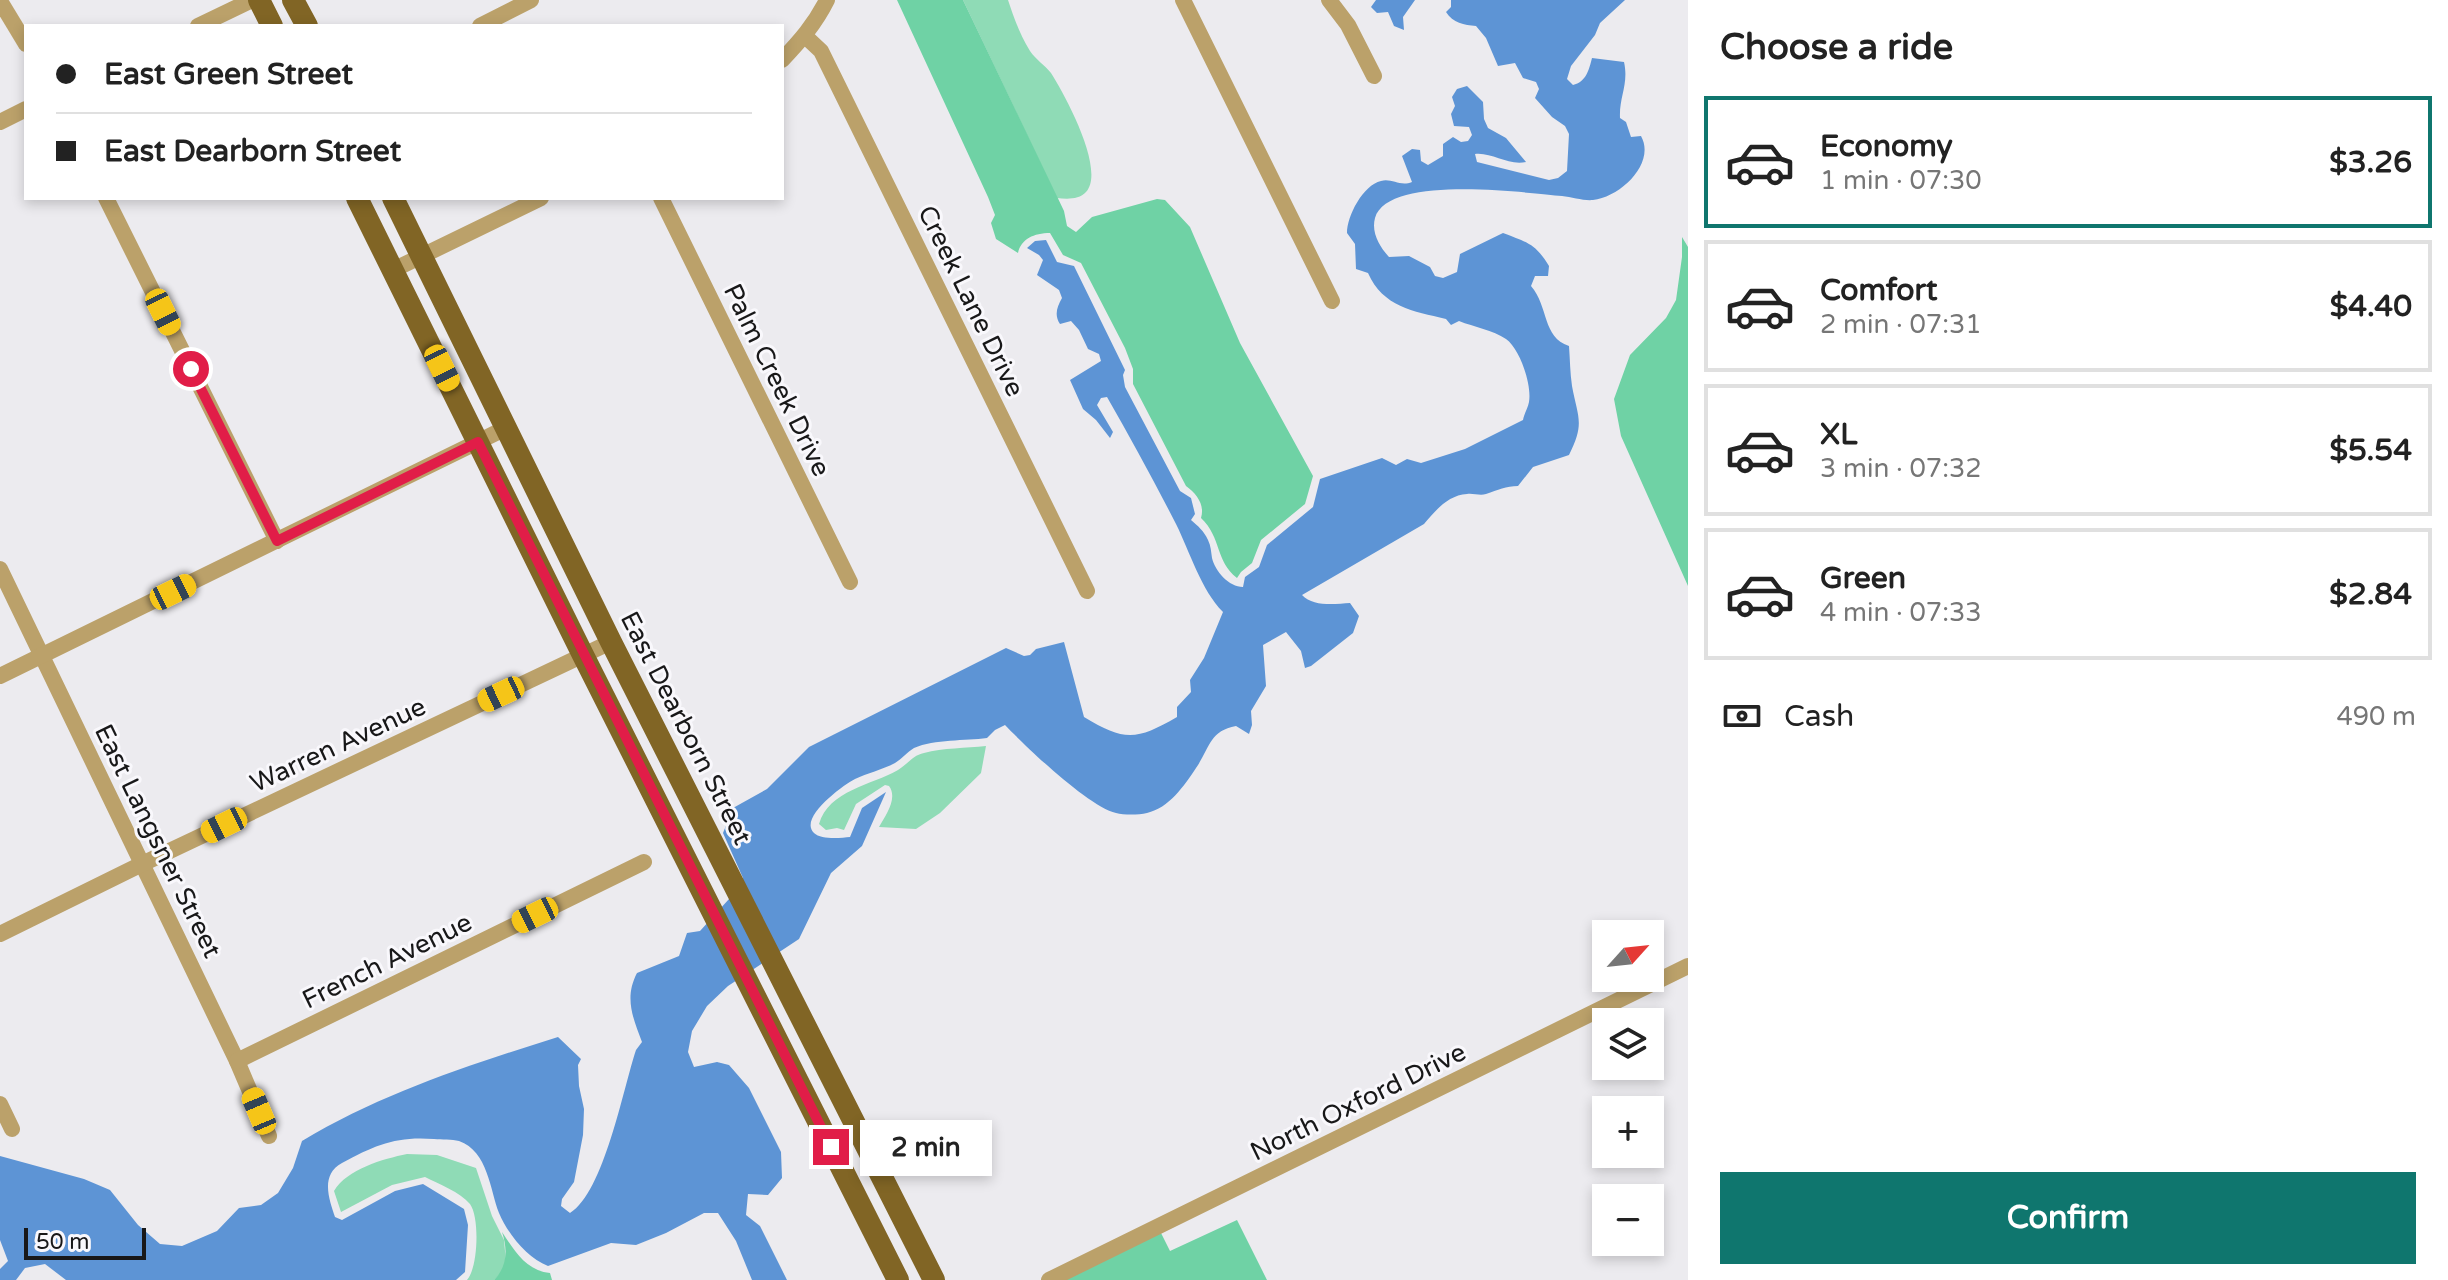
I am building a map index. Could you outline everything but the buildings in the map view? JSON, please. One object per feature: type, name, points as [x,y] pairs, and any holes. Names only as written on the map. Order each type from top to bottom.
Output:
[{"type":"main road","points":[[259,0],[271,24]]},
{"type":"main road","points":[[293,0],[306,24]]},
{"type":"main road","points":[[358,200],[898,1280]]},
{"type":"main road","name":"East Dearborn Street","points":[[394,200],[611,642],[934,1280]]},
{"type":"street","points":[[202,24],[252,0]]},
{"type":"street","points":[[484,24],[531,0]]},
{"type":"street","points":[[784,58],[805,36],[827,0]]},
{"type":"street","points":[[1183,0],[1332,301]]},
{"type":"street","points":[[1329,0],[1348,25],[1374,76]]},
{"type":"street","points":[[0,1],[24,41]]},
{"type":"street","name":"Creek Lane Drive","points":[[805,36],[821,51],[1087,591]]},
{"type":"street","points":[[0,122],[24,110]]},
{"type":"street","points":[[107,200],[277,541]]},
{"type":"street","points":[[393,270],[537,200]]},
{"type":"street","name":"Palm Creek Drive","points":[[662,200],[850,582]]},
{"type":"street","points":[[0,676],[506,428]]},
{"type":"street","name":"East Langsner Street","points":[[0,569],[237,1061],[269,1136]]},
{"type":"street","name":"Warren Avenue","points":[[0,934],[611,642]]},
{"type":"street","name":"French Avenue","points":[[237,1061],[644,862]]},
{"type":"street","name":"North Oxford Drive","points":[[1049,1280],[1688,966]]},
{"type":"street","points":[[0,1104],[12,1129]]},
{"type":"green space","points":[[897,0],[963,0],[1064,211],[1067,226],[1076,232],[1092,217],[1157,199],[1165,200],[1190,227],[1240,343],[1313,476],[1305,504],[1261,540],[1252,563],[1237,578],[1225,564],[1212,533],[1201,518],[1199,500],[1186,486],[1133,384],[1133,369],[1125,348],[1081,263],[1063,255],[1050,233],[1029,238],[1018,253],[996,239],[991,223],[995,215],[988,197]]},
{"type":"green space","points":[[963,0],[1008,0],[1026,45],[1051,73],[1081,132],[1091,167],[1091,181],[1083,195],[1057,198]]},
{"type":"green space","points":[[1682,237],[1688,247],[1688,586],[1621,436],[1614,399],[1630,355],[1666,318],[1676,300]]},
{"type":"green space","points":[[986,746],[981,773],[940,813],[916,829],[879,827],[892,801],[889,786],[885,785],[856,804],[844,830],[826,830],[819,824],[832,803],[842,796],[898,770],[917,756],[939,750]]},
{"type":"green space","points":[[407,1154],[437,1155],[476,1168],[492,1216],[504,1240],[506,1262],[494,1280],[467,1280],[475,1254],[473,1211],[461,1196],[425,1177],[392,1185],[341,1212],[334,1191],[340,1183],[366,1166]]},
{"type":"green space","points":[[1237,1220],[1267,1280],[1041,1280],[1155,1221],[1170,1251]]},
{"type":"green space","points":[[502,1232],[527,1264],[550,1273],[552,1280],[494,1280],[502,1270],[505,1258]]},
{"type":"water","points":[[1376,0],[1415,0],[1403,17],[1404,30],[1394,26],[1388,12],[1377,13],[1371,7]]},
{"type":"water","points":[[1451,0],[1625,0],[1600,23],[1595,35],[1571,66],[1567,79],[1573,85],[1581,81],[1592,58],[1624,62],[1620,118],[1626,122],[1631,137],[1641,136],[1644,157],[1624,186],[1604,197],[1589,200],[1490,190],[1430,191],[1385,204],[1374,224],[1377,239],[1389,257],[1409,256],[1430,267],[1435,276],[1443,278],[1457,272],[1460,254],[1503,233],[1524,241],[1539,252],[1549,266],[1548,276],[1535,276],[1531,286],[1554,336],[1569,346],[1579,428],[1569,455],[1533,467],[1518,486],[1484,495],[1454,497],[1442,504],[1424,524],[1302,595],[1318,603],[1350,603],[1359,616],[1353,633],[1305,668],[1301,651],[1286,632],[1263,645],[1266,686],[1251,711],[1249,734],[1236,726],[1215,736],[1181,789],[1155,810],[1127,814],[1104,808],[1058,775],[1005,725],[987,738],[914,748],[895,763],[849,782],[824,803],[812,819],[814,833],[826,838],[850,837],[862,808],[886,792],[862,846],[831,873],[799,939],[728,986],[707,1006],[692,1031],[688,1052],[694,1067],[717,1062],[729,1065],[749,1088],[781,1152],[782,1178],[768,1195],[748,1194],[746,1215],[760,1226],[787,1280],[752,1280],[736,1241],[718,1213],[704,1213],[636,1245],[611,1243],[548,1266],[526,1251],[508,1229],[499,1213],[482,1162],[469,1146],[459,1141],[420,1138],[386,1143],[335,1168],[328,1188],[330,1203],[335,1217],[342,1220],[395,1191],[423,1184],[464,1209],[468,1225],[465,1272],[456,1280],[66,1280],[45,1264],[25,1268],[16,1280],[0,1280],[0,1269],[8,1261],[0,1240],[0,1156],[84,1179],[110,1190],[138,1225],[160,1244],[182,1246],[217,1231],[239,1208],[261,1205],[278,1193],[293,1168],[302,1141],[332,1124],[395,1094],[558,1037],[581,1059],[578,1065],[584,1109],[583,1135],[574,1182],[562,1199],[561,1206],[570,1213],[582,1202],[593,1184],[636,1050],[642,1042],[630,999],[637,973],[679,956],[687,933],[700,931],[739,888],[743,878],[723,833],[733,808],[767,789],[809,747],[1006,648],[1024,656],[1036,649],[1064,642],[1084,717],[1110,731],[1141,734],[1177,717],[1177,707],[1191,692],[1190,680],[1204,658],[1223,612],[1202,582],[1176,524],[1107,397],[1101,398],[1097,405],[1113,432],[1110,438],[1083,409],[1070,380],[1101,361],[1099,354],[1088,349],[1071,321],[1060,324],[1058,321],[1062,298],[1059,290],[1037,275],[1043,260],[1027,248],[1035,241],[1046,240],[1057,262],[1074,266],[1125,370],[1125,387],[1180,491],[1191,498],[1195,514],[1191,520],[1210,544],[1219,573],[1238,586],[1243,587],[1245,577],[1259,567],[1267,545],[1313,507],[1320,479],[1382,458],[1396,465],[1407,459],[1421,463],[1465,449],[1523,420],[1529,402],[1529,386],[1524,368],[1511,344],[1489,331],[1459,321],[1451,325],[1446,319],[1411,310],[1391,300],[1374,284],[1368,273],[1356,269],[1355,244],[1347,233],[1353,210],[1368,188],[1385,180],[1404,184],[1412,182],[1402,156],[1412,149],[1420,150],[1421,161],[1428,165],[1443,156],[1443,144],[1453,137],[1461,142],[1468,141],[1472,135],[1469,127],[1454,126],[1451,114],[1455,106],[1452,97],[1457,89],[1467,86],[1483,102],[1488,128],[1506,138],[1526,162],[1475,154],[1477,162],[1549,180],[1567,171],[1569,134],[1565,126],[1535,98],[1539,89],[1536,82],[1523,78],[1515,63],[1498,66],[1486,38],[1476,26],[1459,23],[1446,12],[1451,7]]},
{"type":"route","points":[[191,369],[277,541],[478,442],[831,1147]]}]
